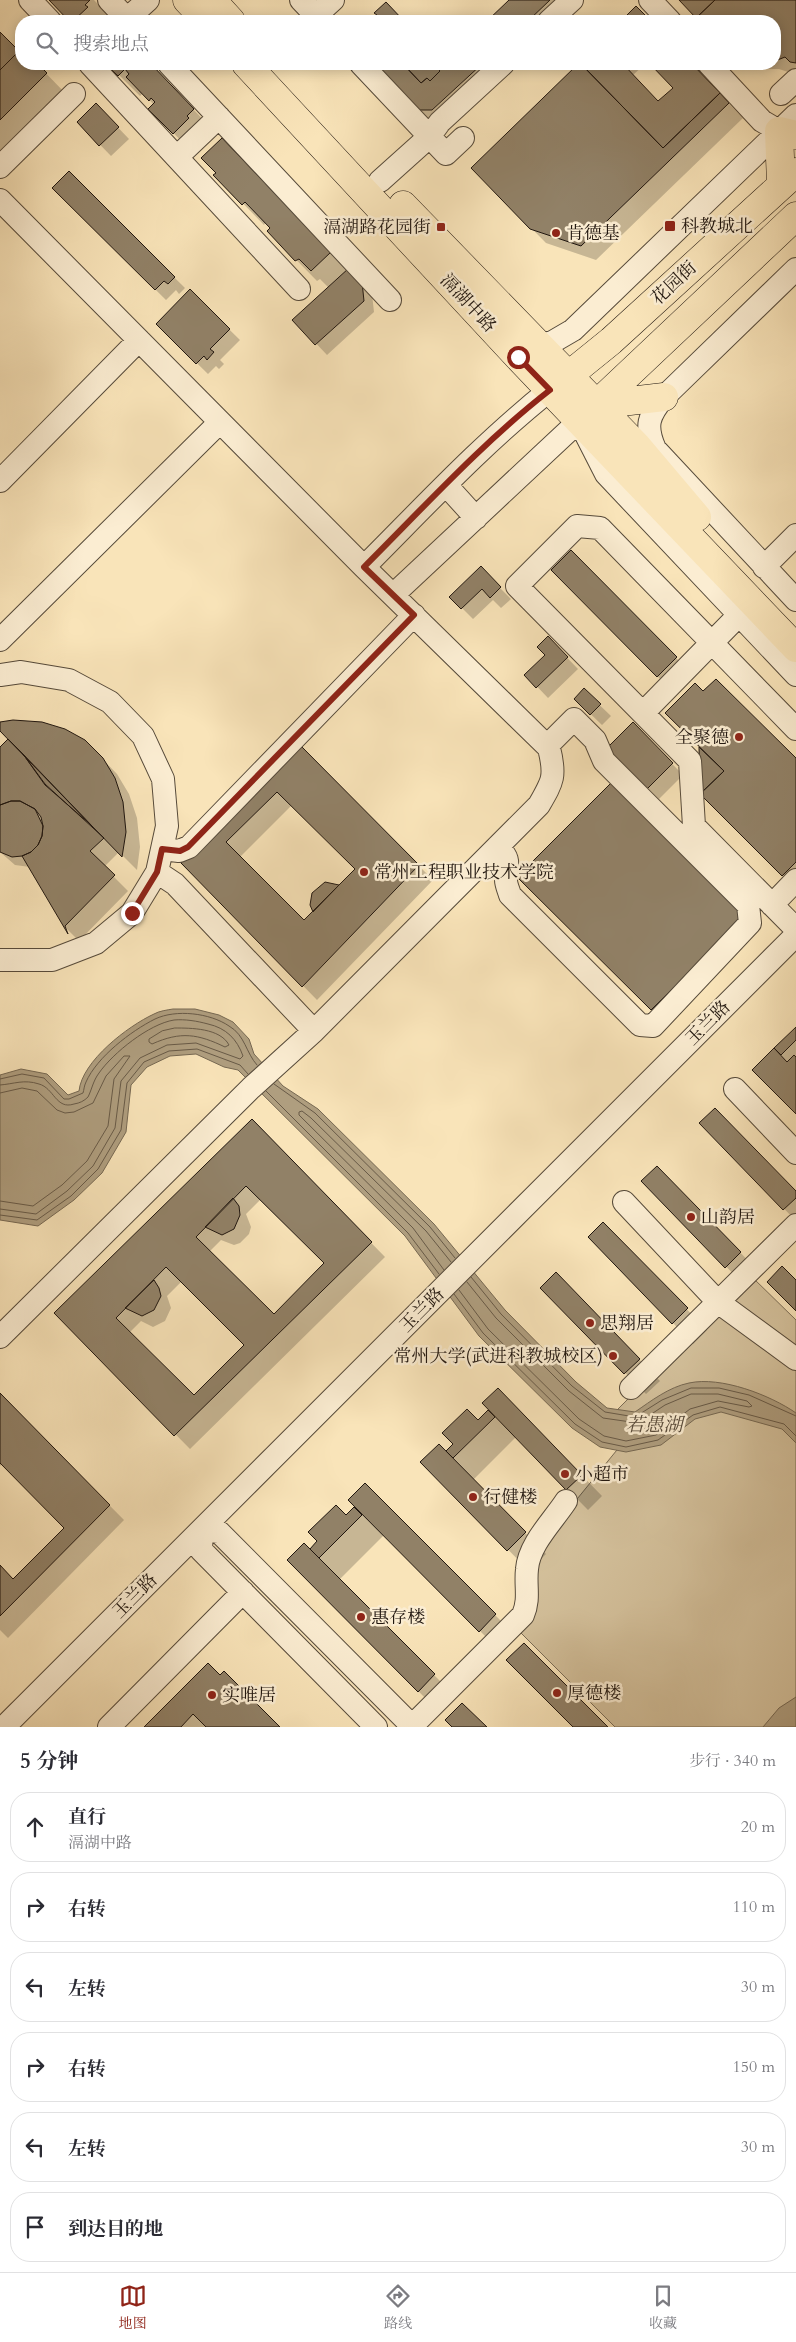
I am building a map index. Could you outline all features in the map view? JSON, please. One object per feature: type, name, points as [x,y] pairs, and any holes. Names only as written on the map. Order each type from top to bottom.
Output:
[{"type":"main road","points":[[187,0],[201,15]]},
{"type":"main road","points":[[212,0],[226,15]]},
{"type":"main road","name":"滆湖中路","points":[[252,70],[559,383],[796,648]]},
{"type":"main road","name":"滆湖中路","points":[[276,70],[533,341],[559,383]]},
{"type":"main road","points":[[789,178],[790,127]]},
{"type":"main road","name":"花园街","points":[[559,383],[611,341],[789,178]]},
{"type":"main road","name":"花园街","points":[[587,413],[796,216]]},
{"type":"main road","points":[[587,413],[664,397]]},
{"type":"main road","name":"滆湖中路","points":[[587,413],[637,446],[685,505],[796,623]]},
{"type":"street","points":[[30,0],[44,15]]},
{"type":"street","points":[[109,0],[123,15]]},
{"type":"street","points":[[133,15],[148,0]]},
{"type":"street","points":[[312,15],[333,0]]},
{"type":"street","points":[[556,15],[572,0]]},
{"type":"street","points":[[569,15],[585,0]]},
{"type":"street","points":[[650,0],[670,15]]},
{"type":"street","points":[[96,70],[299,289]]},
{"type":"street","points":[[175,70],[390,300]]},
{"type":"street","points":[[367,70],[446,154],[463,138]]},
{"type":"street","points":[[380,181],[429,137],[440,122],[496,70]]},
{"type":"street","points":[[429,137],[448,129],[511,70]]},
{"type":"street","points":[[715,70],[762,121],[790,127]]},
{"type":"street","points":[[726,70],[768,116],[790,127]]},
{"type":"street","points":[[0,167],[74,94]]},
{"type":"street","points":[[176,157],[219,117]]},
{"type":"street","points":[[533,341],[549,344],[573,330],[790,127]]},
{"type":"street","points":[[0,200],[364,567],[546,746],[554,768],[551,785],[539,805],[314,1031],[251,1088],[0,1337]]},
{"type":"street","points":[[796,269],[664,397],[650,418],[649,434],[655,449],[796,600]]},
{"type":"street","points":[[0,481],[138,340]]},
{"type":"street","points":[[364,567],[524,410],[559,383]]},
{"type":"street","points":[[393,595],[587,413],[606,474],[796,675]]},
{"type":"street","points":[[0,640],[220,422]]},
{"type":"street","points":[[446,485],[476,518]]},
{"type":"street","points":[[796,729],[600,528],[577,526],[517,586],[690,761],[694,826],[796,928]]},
{"type":"street","points":[[764,567],[796,535]]},
{"type":"street","points":[[162,849],[180,851],[188,847],[414,615]]},
{"type":"street","points":[[643,713],[739,615]]},
{"type":"street","points":[[0,675],[21,672],[68,680],[110,702],[143,736],[162,779],[168,826],[157,872],[132,913],[96,943],[52,960],[0,960]]},
{"type":"street","points":[[498,846],[507,857],[508,870],[506,880],[510,896],[640,1026],[653,1026],[750,924],[748,905],[604,761],[595,740],[574,719],[546,746]]},
{"type":"street","points":[[157,872],[175,884],[314,1031]]},
{"type":"street","points":[[772,904],[796,880]]},
{"type":"street","name":"玉兰路","points":[[476,1265],[796,935]]},
{"type":"street","name":"玉兰路","points":[[24,1727],[207,1537],[440,1301],[796,954]]},
{"type":"street","points":[[735,1089],[796,1153]]},
{"type":"street","points":[[624,1202],[718,1302],[796,1359]]},
{"type":"street","points":[[631,1388],[796,1225]]},
{"type":"street","points":[[207,1537],[412,1727],[523,1615],[528,1603],[527,1568],[531,1553],[566,1501]]},
{"type":"street","points":[[207,1537],[243,1592],[376,1727]]},
{"type":"street","name":"玉兰路","points":[[4,1727],[207,1537]]},
{"type":"street","points":[[109,1727],[243,1592]]},
{"type":"shaded area","points":[[751,1276],[796,1320],[796,1727],[615,1727],[519,1631],[535,1563],[560,1520],[634,1429],[616,1411]]},
{"type":"water","name":"若愚湖","points":[[173,1009],[195,1009],[219,1015],[233,1022],[249,1039],[254,1054],[283,1086],[318,1109],[434,1224],[505,1310],[576,1382],[607,1408],[635,1412],[667,1391],[682,1385],[716,1382],[759,1394],[796,1413],[796,1443],[782,1429],[721,1412],[695,1419],[661,1445],[626,1452],[600,1447],[572,1428],[479,1336],[405,1236],[238,1070],[224,1067],[196,1054],[170,1056],[147,1067],[131,1085],[126,1132],[102,1173],[74,1200],[38,1226],[0,1220],[0,1075],[21,1069],[47,1074],[68,1095],[79,1091],[88,1068],[108,1046],[143,1020],[158,1012]]},
{"type":"water","points":[[796,1697],[796,1727],[763,1727],[779,1708]]},
{"type":"building","points":[[49,0],[90,0],[85,5],[88,7],[79,15],[63,15]]},
{"type":"building","points":[[509,0],[550,0],[534,15],[493,15]]},
{"type":"building","points":[[679,0],[715,0],[699,15],[693,15]]},
{"type":"building","points":[[715,0],[796,0],[796,63],[790,62],[785,57],[781,59],[781,15],[699,15]]},
{"type":"building","points":[[386,2],[398,15],[377,15],[374,13]]},
{"type":"building","points":[[636,6],[645,15],[627,15]]},
{"type":"building","points":[[0,32],[15,47],[15,55],[0,70]]},
{"type":"building","points":[[15,55],[15,70],[44,70],[47,73],[0,120],[0,70]]},
{"type":"building","points":[[112,70],[124,70],[118,76]]},
{"type":"building","points":[[126,70],[157,70],[194,109],[187,116],[189,118],[173,134],[148,109],[155,102],[151,98],[149,101],[126,77],[129,74]]},
{"type":"building","points":[[379,70],[409,70],[421,83],[427,78],[430,81],[439,70],[475,70],[432,110],[416,110]]},
{"type":"building","points":[[409,70],[440,71],[430,81],[427,78],[421,83]]},
{"type":"building","points":[[572,70],[587,70],[663,148],[720,93],[729,103],[581,246],[530,229],[471,168]]},
{"type":"building","points":[[587,70],[629,70],[658,101],[673,88],[656,70],[698,70],[720,93],[663,148]]},
{"type":"building","points":[[96,103],[119,127],[99,146],[77,122]]},
{"type":"building","points":[[222,138],[331,252],[311,271],[299,259],[295,261],[267,231],[270,228],[245,202],[242,205],[213,175],[216,173],[201,158]]},
{"type":"building","points":[[69,171],[175,277],[168,284],[164,281],[155,290],[52,188]]},
{"type":"building","points":[[349,268],[362,282],[364,301],[315,345],[292,320]]},
{"type":"building","points":[[190,289],[230,329],[210,349],[214,352],[207,360],[204,356],[196,364],[156,324]]},
{"type":"building","points":[[571,550],[677,657],[657,677],[551,570]]},
{"type":"building","points":[[481,566],[501,587],[490,598],[482,589],[461,609],[449,597]]},
{"type":"building","points":[[548,636],[568,657],[536,688],[524,675],[545,655],[537,647]]},
{"type":"building","points":[[716,679],[796,758],[796,862],[782,876],[700,794],[724,771],[665,713],[695,683],[703,691]]},
{"type":"building","points":[[584,688],[601,704],[590,715],[574,699]]},
{"type":"building","points":[[13,720],[42,722],[65,729],[85,740],[103,758],[115,778],[123,802],[126,832],[122,857],[0,731],[0,722]]},
{"type":"building","points":[[633,722],[673,763],[647,789],[607,748]]},
{"type":"building","points":[[8,739],[23,754],[45,784],[104,838],[90,851],[115,875],[65,926],[68,934],[22,856],[31,852],[38,845],[42,836],[43,826],[41,817],[35,809],[20,801],[11,801],[0,805],[0,747]]},
{"type":"building","points":[[301,746],[419,865],[302,987],[181,863]],"holes":[[[277,792],[355,869],[304,920],[226,842]]]},
{"type":"building","points":[[699,747],[724,771],[700,794]]},
{"type":"building","points":[[23,754],[91,825],[45,785]]},
{"type":"building","points":[[612,782],[746,915],[651,1010],[517,877]]},
{"type":"building","points":[[11,801],[20,801],[35,809],[43,826],[42,836],[38,845],[31,852],[22,856],[12,857],[0,852],[0,805]]},
{"type":"building","points":[[325,882],[339,885],[313,912],[310,905],[312,893]]},
{"type":"building","points":[[796,1027],[796,1040],[781,1055],[774,1048]]},
{"type":"building","points":[[774,1048],[787,1062],[794,1055],[796,1057],[796,1114],[752,1070]]},
{"type":"building","name":"山韵居","points":[[715,1108],[796,1191],[796,1198],[783,1210],[699,1123]]},
{"type":"building","points":[[252,1119],[372,1242],[174,1436],[54,1313]],"holes":[[[246,1186],[324,1263],[274,1314],[196,1237]],[[166,1267],[244,1345],[194,1395],[116,1318]]]},
{"type":"building","name":"山韵居","points":[[657,1166],[741,1252],[725,1268],[641,1181]]},
{"type":"building","points":[[233,1198],[239,1206],[240,1215],[234,1229],[222,1235],[205,1227]]},
{"type":"building","name":"思翔居","points":[[603,1222],[688,1308],[672,1324],[588,1237]]},
{"type":"building","points":[[782,1266],[796,1280],[796,1311],[767,1282]]},
{"type":"building","name":"思翔居","points":[[556,1272],[640,1359],[624,1374],[540,1288]]},
{"type":"building","points":[[154,1280],[161,1296],[154,1310],[142,1316],[125,1308]]},
{"type":"building","name":"行健楼","points":[[498,1388],[582,1475],[566,1490],[482,1403]]},
{"type":"building","points":[[0,1393],[110,1505],[0,1616],[0,1565],[13,1579],[64,1528],[0,1463]]},
{"type":"building","name":"行健楼","points":[[467,1409],[478,1420],[488,1410],[495,1417],[453,1458],[446,1451],[453,1444],[442,1433]]},
{"type":"building","name":"行健楼","points":[[439,1444],[526,1532],[507,1551],[420,1462]]},
{"type":"building","name":"惠存楼","points":[[365,1483],[496,1614],[479,1632],[348,1500]]},
{"type":"building","points":[[336,1505],[346,1515],[354,1507],[362,1515],[319,1558],[310,1549],[317,1541],[308,1532]]},
{"type":"building","name":"惠存楼","points":[[304,1543],[435,1674],[418,1692],[287,1560]]},
{"type":"building","name":"厚德楼","points":[[524,1643],[608,1727],[573,1727],[506,1660]]},
{"type":"building","name":"实唯居","points":[[208,1663],[220,1675],[224,1671],[280,1727],[206,1727],[193,1714],[181,1727],[144,1727]]},
{"type":"building","points":[[462,1703],[487,1727],[452,1727],[445,1720]]},
{"type":"place","name":"科教城北","points":[[670,226]]},
{"type":"place","name":"滆湖路花园街","points":[[441,227]]},
{"type":"place","name":"肯德基","points":[[556,233]]},
{"type":"place","name":"全聚德","points":[[739,737]]},
{"type":"place","name":"常州工程职业技术学院","points":[[364,872]]},
{"type":"place","name":"山韵居","points":[[691,1217]]},
{"type":"place","name":"思翔居","points":[[590,1323]]},
{"type":"place","name":"常州大学(武进科教城校区)","points":[[613,1356]]},
{"type":"place","name":"小超市","points":[[565,1474]]},
{"type":"place","name":"行健楼","points":[[473,1497]]},
{"type":"place","name":"惠存楼","points":[[361,1617]]},
{"type":"place","name":"厚德楼","points":[[557,1693]]},
{"type":"place","name":"实唯居","points":[[212,1695]]},
{"type":"route","points":[[132,913],[157,872],[162,849],[180,851],[188,847],[414,615],[364,567],[524,410],[550,390],[518,357]]}]
